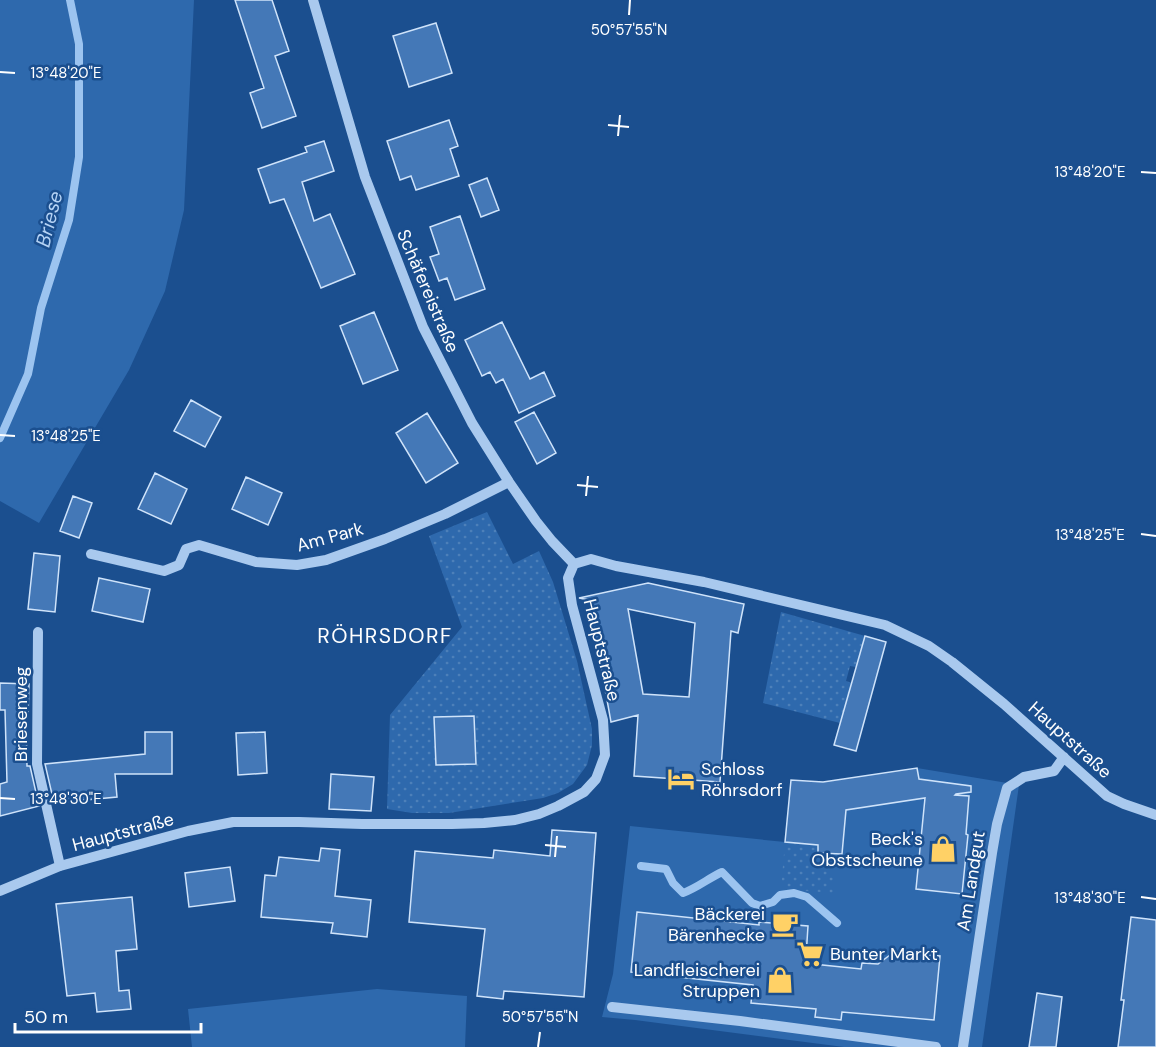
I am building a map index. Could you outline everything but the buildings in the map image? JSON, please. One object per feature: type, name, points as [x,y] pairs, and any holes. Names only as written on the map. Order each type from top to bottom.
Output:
[{"type":"street","name":"Schäfereistraße","points":[[313,0],[365,177],[423,327],[472,423],[509,482],[546,534],[574,564]]},
{"type":"street","name":"Am Park","points":[[91,554],[164,571],[179,565],[186,549],[199,545],[256,562],[297,565],[326,560],[385,539],[445,514],[509,482]]},
{"type":"street","name":"Hauptstraße","points":[[0,891],[60,866],[189,831],[233,822],[452,825],[484,823],[515,820],[539,814],[584,792],[596,779],[605,755],[603,720],[572,605],[568,578],[574,564],[591,559],[616,566],[704,582],[885,625],[929,646],[952,662],[1005,704],[1107,796],[1156,814]]},
{"type":"street","name":"Briesenweg","points":[[38,632],[37,764],[60,866]]},
{"type":"street","name":"Am Landgut","points":[[963,1047],[997,824],[1007,788],[1024,777],[1054,771],[1064,756]]},
{"type":"street","points":[[612,1007],[936,1047]]},
{"type":"shaded area","points":[[0,0],[194,0],[184,210],[165,291],[129,370],[39,523],[0,501]]},
{"type":"shaded area","points":[[487,512],[513,564],[539,551],[553,582],[577,661],[592,729],[592,745],[587,765],[573,784],[558,793],[543,798],[449,813],[412,813],[387,809],[390,715],[462,627],[429,536]]},
{"type":"shaded area","points":[[781,612],[865,636],[856,667],[850,666],[846,681],[852,683],[840,723],[763,703]]},
{"type":"shaded area","points":[[917,768],[1019,785],[982,1047],[844,1047],[602,1017],[613,974],[630,826],[785,842],[791,780],[823,782]]},
{"type":"shaded area","points":[[785,842],[818,845],[818,853],[836,854],[833,893],[781,889]]},
{"type":"shaded area","points":[[377,989],[467,996],[465,1047],[192,1047],[188,1009]]},
{"type":"waterway","name":"Briese","points":[[0,438],[28,374],[41,308],[69,220],[79,157],[79,44],[70,0]]},
{"type":"waterway","points":[[641,866],[666,869],[673,883],[683,893],[722,872],[752,903],[760,906],[773,902],[780,895],[794,893],[807,897],[837,923]]},
{"type":"place","name":"Schloss Röhrsdorf","points":[[681,779]]},
{"type":"place","name":"Beck's Obstscheune","points":[[943,849]]},
{"type":"place","name":"Bäckerei Bärenhecke","points":[[785,924]]},
{"type":"place","name":"Bunter Markt","points":[[810,954]]},
{"type":"place","name":"Landfleischerei Struppen","points":[[780,980]]},
{"type":"district","name":"RÖHRSDORF","points":[[385,636]]}]
